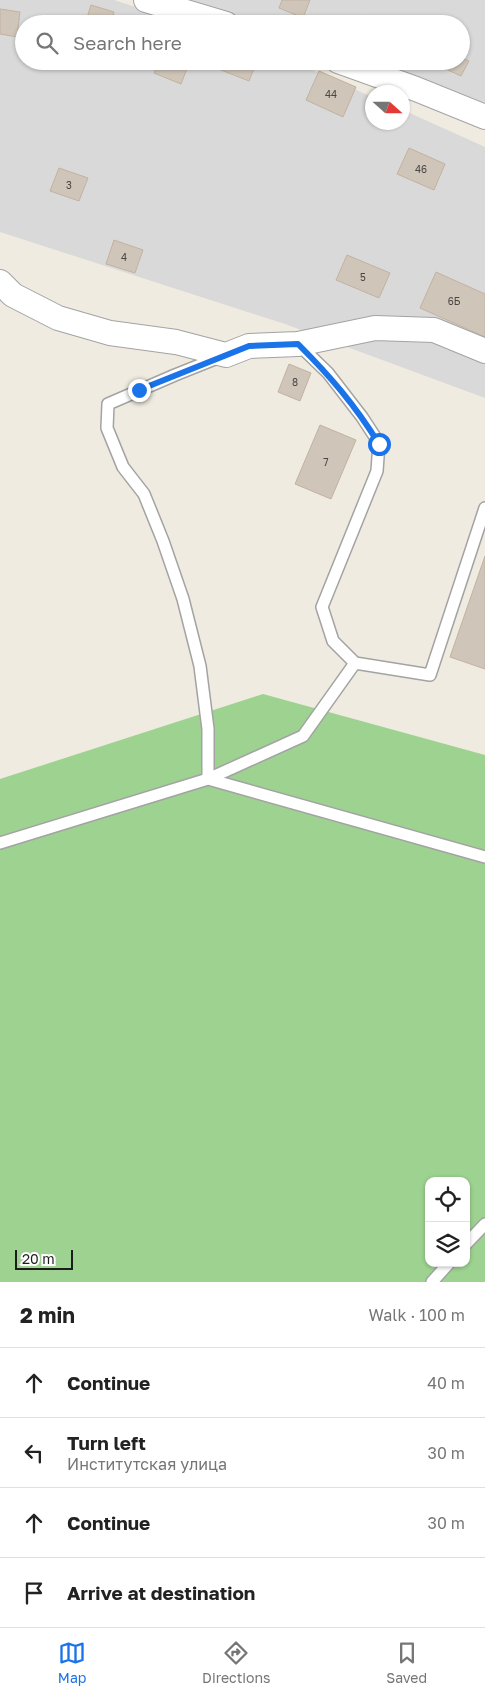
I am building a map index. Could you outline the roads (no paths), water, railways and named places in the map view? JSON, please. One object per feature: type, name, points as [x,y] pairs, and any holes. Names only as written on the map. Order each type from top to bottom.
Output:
[{"type":"street","points":[[146,0],[196,15]]},
{"type":"street","points":[[364,70],[416,88],[485,118]]},
{"type":"street","points":[[0,282],[13,295],[58,318],[110,333],[176,342],[226,355],[249,346],[298,344],[375,328],[434,330],[485,352]]},
{"type":"lane","points":[[298,344],[328,373],[362,417],[379,444],[377,471],[322,607],[333,641],[355,663],[430,675],[485,508]]},
{"type":"lane","points":[[208,779],[208,729],[200,666],[183,599],[144,494],[123,467],[107,428],[108,404],[226,355]]},
{"type":"lane","points":[[0,843],[208,779],[303,736],[355,663]]},
{"type":"lane","points":[[208,779],[485,857]]},
{"type":"lane","points":[[470,1240],[485,1224]]},
{"type":"lane","points":[[432,1282],[445,1267]]}]
